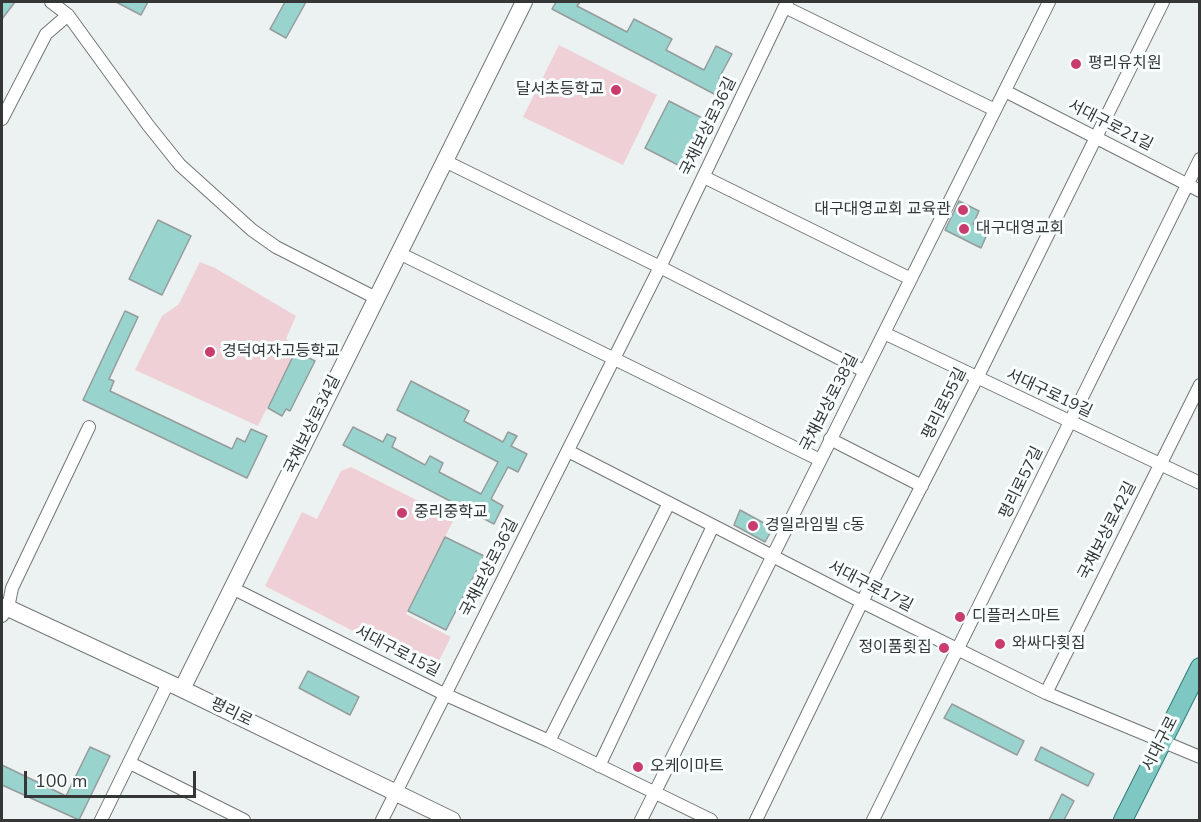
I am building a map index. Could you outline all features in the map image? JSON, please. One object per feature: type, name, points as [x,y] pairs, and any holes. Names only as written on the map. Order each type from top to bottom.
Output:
[{"type":"main road","name":"국채보상로34길","points":[[175,686],[232,588],[524,2]]},
{"type":"main road","name":"평리로","points":[[4,610],[175,686],[452,820]]},
{"type":"main road","name":"서대구로","points":[[1123,820],[1200,667]]},
{"type":"street","points":[[51,2],[68,15],[148,125],[187,171],[252,230],[276,247],[376,298]]},
{"type":"street","name":"국채보상로38길","points":[[641,820],[1049,2]]},
{"type":"street","name":"평리로55길","points":[[756,820],[862,602],[977,378],[1163,2]]},
{"type":"street","points":[[786,4],[995,110]]},
{"type":"street","name":"국채보상로36길","points":[[382,820],[660,267],[786,4]]},
{"type":"street","points":[[2,119],[46,34],[68,15]]},
{"type":"street","name":"서대구로21길","points":[[1005,91],[1200,191]]},
{"type":"street","name":"평리로57길","points":[[873,820],[1200,159]]},
{"type":"street","points":[[445,160],[864,371]]},
{"type":"street","points":[[704,177],[911,279]]},
{"type":"street","points":[[399,253],[820,460]]},
{"type":"street","name":"서대구로19길","points":[[884,333],[1200,483]]},
{"type":"street","name":"국채보상로42길","points":[[1046,693],[1200,385]]},
{"type":"street","name":"평리로","points":[[4,610],[12,588],[89,427]]},
{"type":"street","points":[[830,439],[922,486]]},
{"type":"street","name":"서대구로17길","points":[[568,451],[862,602],[1046,693],[1200,757]]},
{"type":"street","points":[[549,741],[669,503]]},
{"type":"street","points":[[599,766],[713,526]]},
{"type":"street","name":"서대구로15길","points":[[232,588],[444,694],[549,741],[711,820]]},
{"type":"street","points":[[101,820],[130,763],[175,686]]},
{"type":"street","points":[[130,763],[244,820]]},
{"type":"shaded area","points":[[559,45],[657,95],[623,165],[523,117]]},
{"type":"shaded area","points":[[200,262],[215,268],[296,316],[286,339],[298,346],[258,426],[135,370],[162,316],[179,304]]},
{"type":"shaded area","points":[[351,467],[454,519],[406,614],[451,637],[433,672],[265,586],[302,512],[317,519],[341,471]]},
{"type":"building","points":[[2,2],[15,2],[2,19]]},
{"type":"building","points":[[116,2],[148,2],[141,15]]},
{"type":"building","points":[[285,2],[306,2],[286,38],[270,29]]},
{"type":"building","points":[[556,2],[580,2],[577,6],[627,32],[634,19],[672,39],[666,50],[704,70],[716,46],[732,54],[719,78],[726,82],[718,96],[552,9]]},
{"type":"building","points":[[669,101],[704,119],[680,166],[645,148]]},
{"type":"building","name":"대구대영교회","points":[[959,201],[979,211],[973,224],[988,232],[981,248],[945,230]]},
{"type":"building","points":[[158,220],[191,236],[162,295],[129,279]]},
{"type":"building","points":[[125,311],[138,317],[109,379],[114,381],[110,391],[232,449],[237,438],[245,442],[251,429],[267,436],[247,478],[83,400]]},
{"type":"building","points":[[298,346],[310,352],[307,357],[315,361],[290,411],[286,409],[282,416],[268,408]]},
{"type":"building","points":[[411,381],[469,411],[464,421],[503,442],[508,432],[517,436],[511,446],[527,454],[518,472],[508,467],[491,499],[503,506],[494,524],[343,445],[353,427],[383,442],[387,434],[396,438],[392,447],[425,465],[430,456],[443,463],[439,472],[481,494],[498,462],[397,410]]},
{"type":"building","name":"경일라임빌 c동","points":[[740,510],[773,528],[765,542],[734,525]]},
{"type":"building","points":[[445,537],[484,556],[446,630],[408,611]]},
{"type":"building","points":[[308,671],[359,697],[350,715],[299,688]]},
{"type":"building","points":[[952,704],[1024,741],[1017,755],[944,718]]},
{"type":"building","points":[[90,747],[110,756],[79,820],[2,785],[2,765],[66,796]]},
{"type":"building","points":[[1041,747],[1094,774],[1088,786],[1035,760]]},
{"type":"building","points":[[1062,794],[1074,801],[1064,820],[1049,820]]},
{"type":"place","name":"평리유치원","points":[[1076,64]]},
{"type":"place","name":"달서초등학교","points":[[616,90]]},
{"type":"place","name":"대구대영교회 교육관","points":[[963,210]]},
{"type":"place","name":"대구대영교회","points":[[964,229]]},
{"type":"place","name":"경덕여자고등학교","points":[[210,352]]},
{"type":"place","name":"중리중학교","points":[[402,513]]},
{"type":"place","name":"경일라임빌 c동","points":[[753,526]]},
{"type":"place","name":"디플러스마트","points":[[960,617]]},
{"type":"place","name":"와싸다횟집","points":[[1000,644]]},
{"type":"place","name":"정이품횟집","points":[[944,648]]},
{"type":"place","name":"오케이마트","points":[[638,767]]}]
